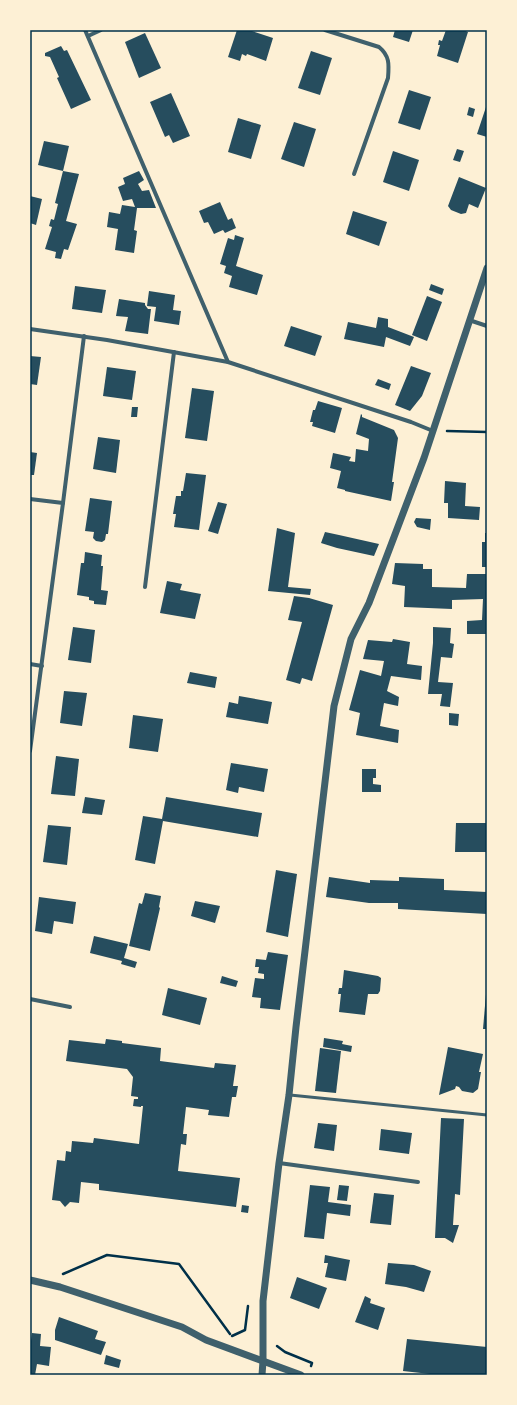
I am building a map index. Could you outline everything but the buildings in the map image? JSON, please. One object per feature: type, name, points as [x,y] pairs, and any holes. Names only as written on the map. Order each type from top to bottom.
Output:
[{"type":"street","points":[[85,30],[228,362]]},
{"type":"street","points":[[88,36],[101,30]]},
{"type":"street","points":[[325,30],[380,47],[386,52],[388,57],[388,78],[354,174]]},
{"type":"street","points":[[262,1375],[263,1301],[279,1163],[289,1095],[334,706],[351,639],[369,603],[433,431],[487,268]]},
{"type":"street","points":[[469,320],[487,326]]},
{"type":"street","points":[[30,329],[84,336],[228,362],[411,422],[433,431]]},
{"type":"street","points":[[30,750],[84,336]]},
{"type":"street","points":[[145,587],[174,352]]},
{"type":"street","points":[[30,499],[63,503]]},
{"type":"street","points":[[30,664],[42,666]]},
{"type":"street","points":[[30,999],[70,1007]]},
{"type":"street","points":[[279,1163],[418,1182]]},
{"type":"street","points":[[30,1280],[60,1287],[182,1327],[206,1340],[301,1375]]},
{"type":"lane","points":[[289,1095],[487,1115]]},
{"type":"path","points":[[433,431],[487,432]]},
{"type":"path","points":[[56,1273],[63,1275],[107,1255],[179,1264],[232,1336],[228,1348]]}]
